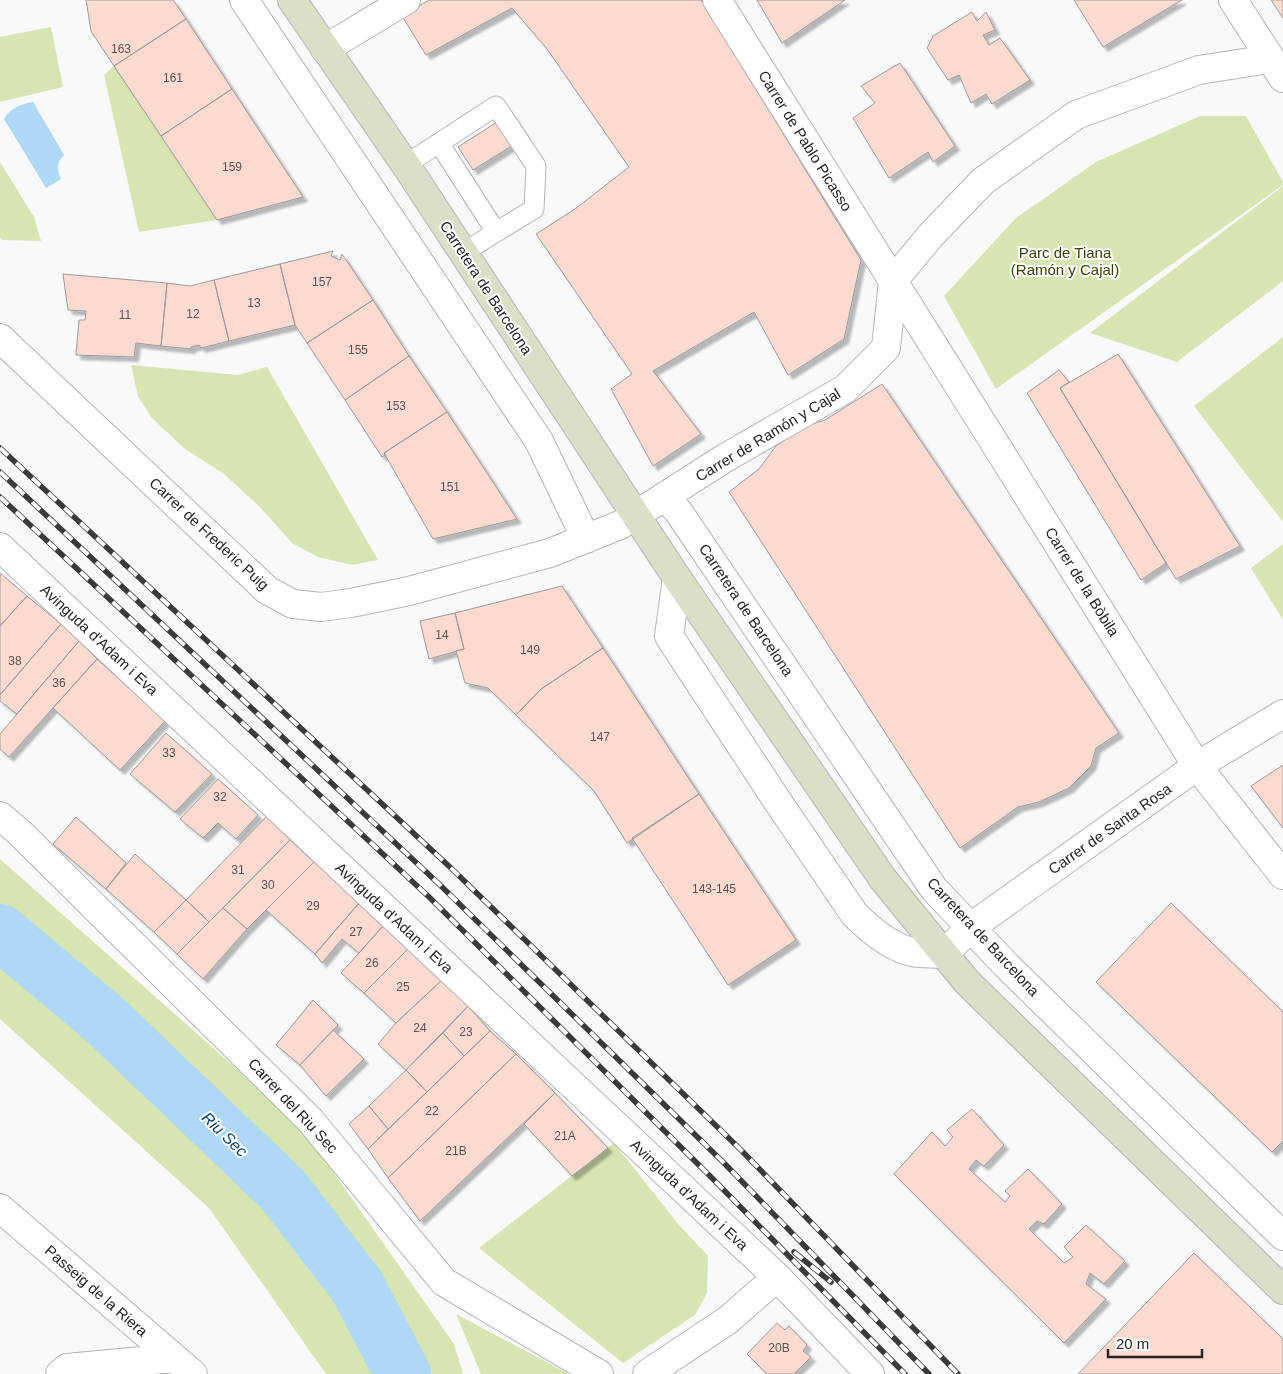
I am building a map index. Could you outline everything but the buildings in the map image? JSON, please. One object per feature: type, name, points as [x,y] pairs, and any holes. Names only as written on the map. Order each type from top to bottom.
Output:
[{"type":"main road","name":"Carretera de Barcelona","points":[[292,0],[407,168],[677,578],[883,879],[973,988],[1283,1290]]},
{"type":"street","points":[[244,0],[539,441],[586,539]]},
{"type":"street","points":[[325,50],[406,0]]},
{"type":"street","name":"Carrer de Pablo Picasso","points":[[717,0],[893,281]]},
{"type":"street","points":[[1233,0],[1276,69]]},
{"type":"street","points":[[893,281],[931,235],[983,181],[1076,115],[1199,70],[1276,69]]},
{"type":"street","name":"Carrer de Ramón y Cajal","points":[[636,516],[725,458],[845,389],[886,348],[893,281]]},
{"type":"street","name":"Carrer de la Bòbila","points":[[893,281],[1198,766],[1283,875]]},
{"type":"street","name":"Carrer de Frederic Puig","points":[[0,338],[267,590],[294,604],[321,607],[409,591],[532,558],[586,539],[636,516]]},
{"type":"street","name":"Carretera de Barcelona","points":[[665,497],[678,511],[934,889],[1007,966],[1283,1236]]},
{"type":"street","name":"Avinguda d'Adam i Eva","points":[[0,547],[782,1283],[870,1374]]},
{"type":"street","points":[[677,578],[669,636],[855,915],[872,931],[889,942],[911,952],[944,954]]},
{"type":"street","name":"Carrer de Santa Rosa","points":[[944,954],[971,927],[1198,766],[1283,714]]},
{"type":"street","name":"Carrer del Riu Sec","points":[[0,816],[19,832],[310,1120],[444,1282],[599,1374]]},
{"type":"street","name":"Passeig de la Riera","points":[[0,1208],[183,1366]]},
{"type":"street","points":[[647,1374],[782,1283]]},
{"type":"street","points":[[60,1374],[67,1368],[183,1366]]},
{"type":"lane","points":[[407,168],[496,106],[536,166],[534,210],[463,253]]},
{"type":"lane","points":[[439,144],[496,232]]},
{"type":"green space","points":[[51,27],[63,87],[0,102],[0,37]]},
{"type":"green space","points":[[114,66],[217,220],[139,232],[104,75]]},
{"type":"green space","name":"Parc de Tiana (Ramón y Cajal)","points":[[1200,116],[1246,116],[1283,185],[996,389],[944,296],[1016,218],[1096,162]]},
{"type":"green space","points":[[0,162],[34,217],[41,241],[3,240],[0,238]]},
{"type":"green space","points":[[1283,186],[1283,281],[1177,362],[1090,333]]},
{"type":"green space","points":[[1283,337],[1283,522],[1194,406]]},
{"type":"green space","points":[[131,365],[238,375],[267,367],[378,560],[352,565],[318,557],[292,543],[261,508],[224,474],[185,449],[151,417],[138,396]]},
{"type":"green space","points":[[1283,544],[1283,620],[1251,568]]},
{"type":"green space","points":[[0,859],[301,1126],[454,1344],[463,1374],[326,1374],[209,1208],[0,1019]]},
{"type":"green space","points":[[614,1143],[679,1225],[708,1256],[707,1293],[695,1315],[623,1363],[479,1248]]},
{"type":"green space","points":[[456,1314],[569,1374],[481,1374]]},
{"type":"water","points":[[33,102],[64,155],[58,166],[61,179],[46,188],[4,119],[16,107]]},
{"type":"waterway","name":"Riu Sec","points":[[0,932],[105,1020],[283,1190],[357,1286],[403,1374]]},
{"type":"railway","points":[[0,448],[452,869],[741,1150],[958,1374]]},
{"type":"railway","points":[[0,472],[439,884],[725,1164],[929,1374]]},
{"type":"railway","points":[[0,497],[429,897],[712,1178],[905,1374]]},
{"type":"railway","points":[[794,1252],[831,1282]]}]
